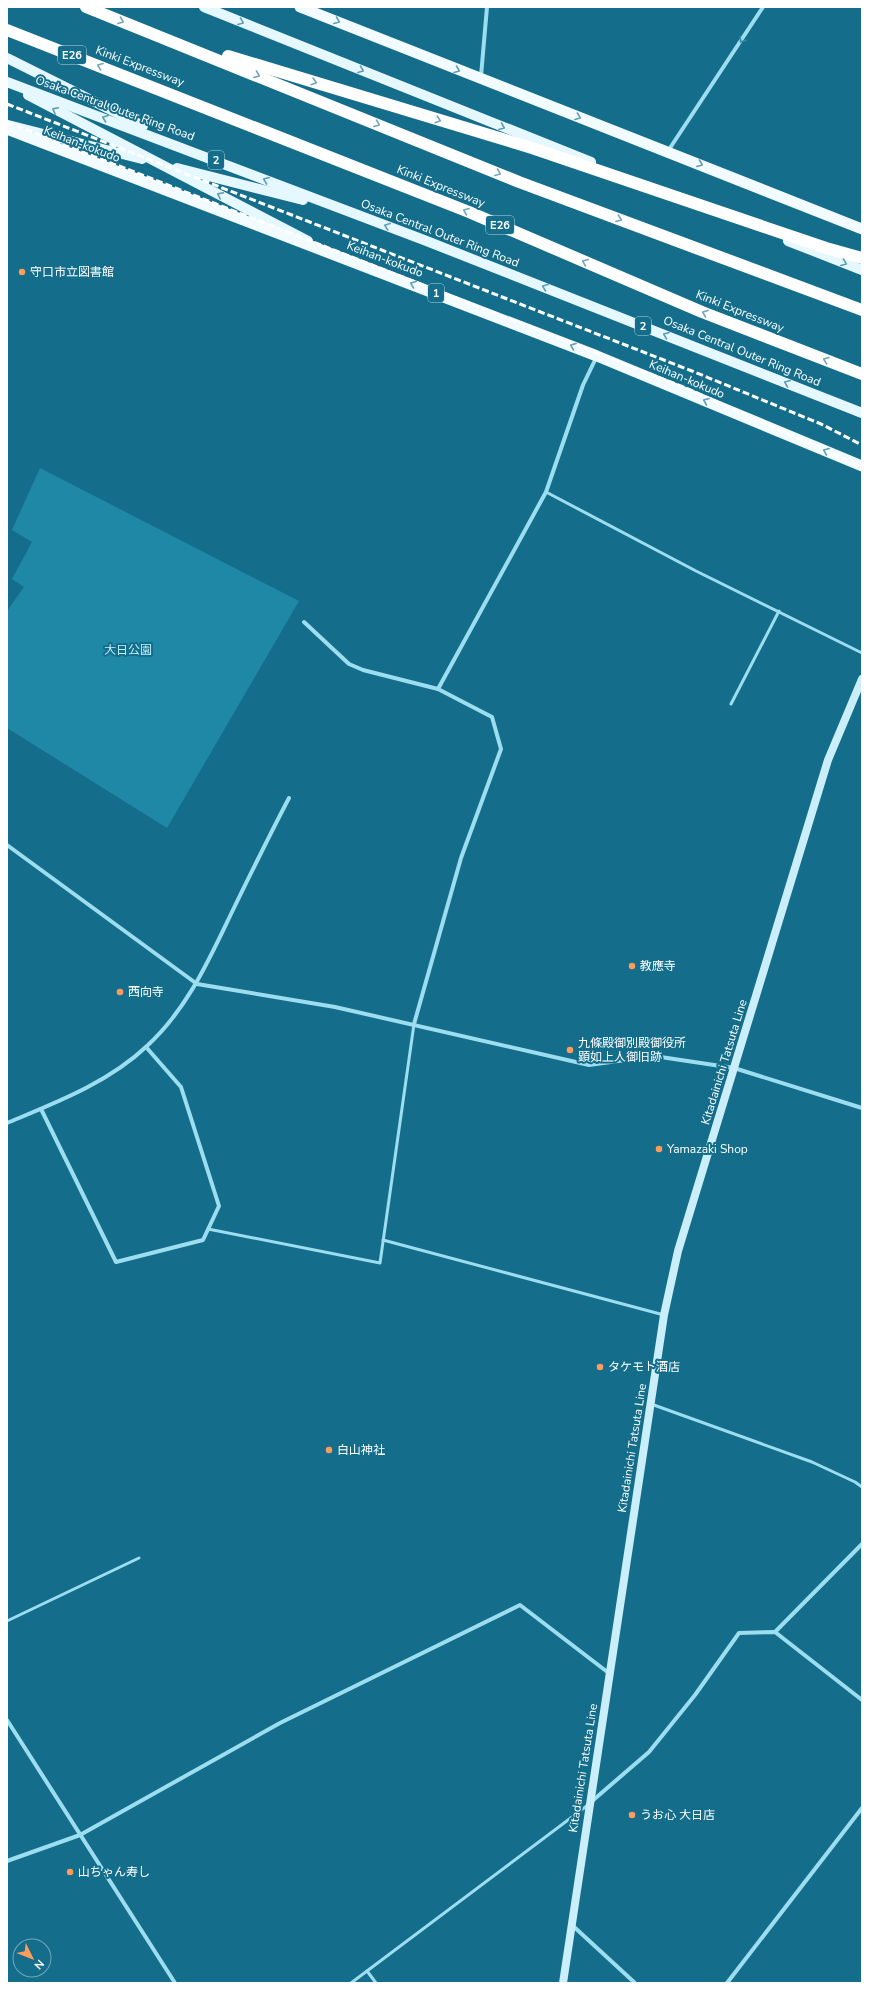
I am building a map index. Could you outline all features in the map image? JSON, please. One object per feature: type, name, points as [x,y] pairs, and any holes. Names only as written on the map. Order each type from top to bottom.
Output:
[{"type":"highway","points":[[86,7],[519,182],[862,310]]},
{"type":"highway","points":[[300,7],[668,151],[862,229]]},
{"type":"highway","name":"Kinki Expressway","points":[[7,30],[469,212],[702,312],[862,374]]},
{"type":"highway","points":[[156,34],[532,148],[826,248],[862,258]]},
{"type":"highway","name":"Keihan-kokudo","points":[[7,129],[597,356],[862,466]]},
{"type":"main road","points":[[204,7],[862,270]]},
{"type":"main road","points":[[7,58],[190,150]]},
{"type":"main road","points":[[7,83],[330,252]]},
{"type":"main road","name":"Osaka Central Outer Ring Road","points":[[7,83],[190,150],[424,240],[862,413]]},
{"type":"main road","points":[[7,125],[346,211]]},
{"type":"main road","name":"Kitadainichi Tatsuta Line","points":[[564,1983],[589,1803],[664,1315],[678,1252],[828,760],[862,679]]},
{"type":"street","points":[[481,79],[487,7]]},
{"type":"street","points":[[668,151],[763,7]]},
{"type":"street","points":[[438,689],[546,492],[583,385],[597,356]]},
{"type":"street","points":[[304,622],[349,664],[363,670],[438,689],[492,717],[501,749],[461,858],[414,1024]]},
{"type":"street","points":[[7,1123],[41,1109],[112,1073],[146,1047],[161,1032],[197,984],[289,798]]},
{"type":"street","points":[[7,845],[197,984],[335,1008],[414,1024],[589,1065],[654,1056],[734,1068],[862,1108]]},
{"type":"street","points":[[41,1109],[116,1262],[203,1240],[219,1206],[181,1086],[146,1047]]},
{"type":"street","points":[[775,1632],[862,1544]]},
{"type":"street","points":[[7,1861],[80,1834],[280,1723],[520,1605],[610,1674]]},
{"type":"street","points":[[589,1803],[649,1752],[695,1695],[740,1633],[775,1632],[862,1700]]},
{"type":"street","points":[[7,1720],[175,1983]]},
{"type":"street","points":[[727,1983],[862,1808]]},
{"type":"street","points":[[572,1925],[635,1983]]},
{"type":"lane","points":[[546,492],[696,571],[862,653]]},
{"type":"lane","points":[[731,704],[779,611]]},
{"type":"lane","points":[[208,1229],[380,1263],[414,1024]]},
{"type":"lane","points":[[383,1240],[664,1315]]},
{"type":"lane","points":[[651,1404],[812,1462],[855,1482],[862,1487]]},
{"type":"lane","points":[[7,1621],[139,1558]]},
{"type":"lane","points":[[351,1983],[589,1803]]},
{"type":"lane","points":[[367,1971],[376,1983]]},
{"type":"green space","name":"大日公園","points":[[40,468],[299,601],[167,828],[7,728],[7,611],[24,587],[12,579],[32,542],[12,530]]},
{"type":"railway","points":[[7,104],[692,371],[821,424],[862,445]]},
{"type":"railway","points":[[7,122],[686,388],[862,467]]},
{"type":"place","name":"守口市立図書館","points":[[22,272]]},
{"type":"place","name":"教應寺","points":[[632,966]]},
{"type":"place","name":"西向寺","points":[[120,992]]},
{"type":"place","name":"九條殿御別殿御役所 顕如上人御旧跡","points":[[570,1050]]},
{"type":"place","name":"Yamazaki Shop","points":[[659,1149]]},
{"type":"place","name":"タケモト酒店","points":[[600,1367]]},
{"type":"place","name":"白山神社","points":[[329,1450]]},
{"type":"place","name":"うお心 大日店","points":[[632,1815]]},
{"type":"place","name":"山ちゃん寿し","points":[[70,1872]]}]
